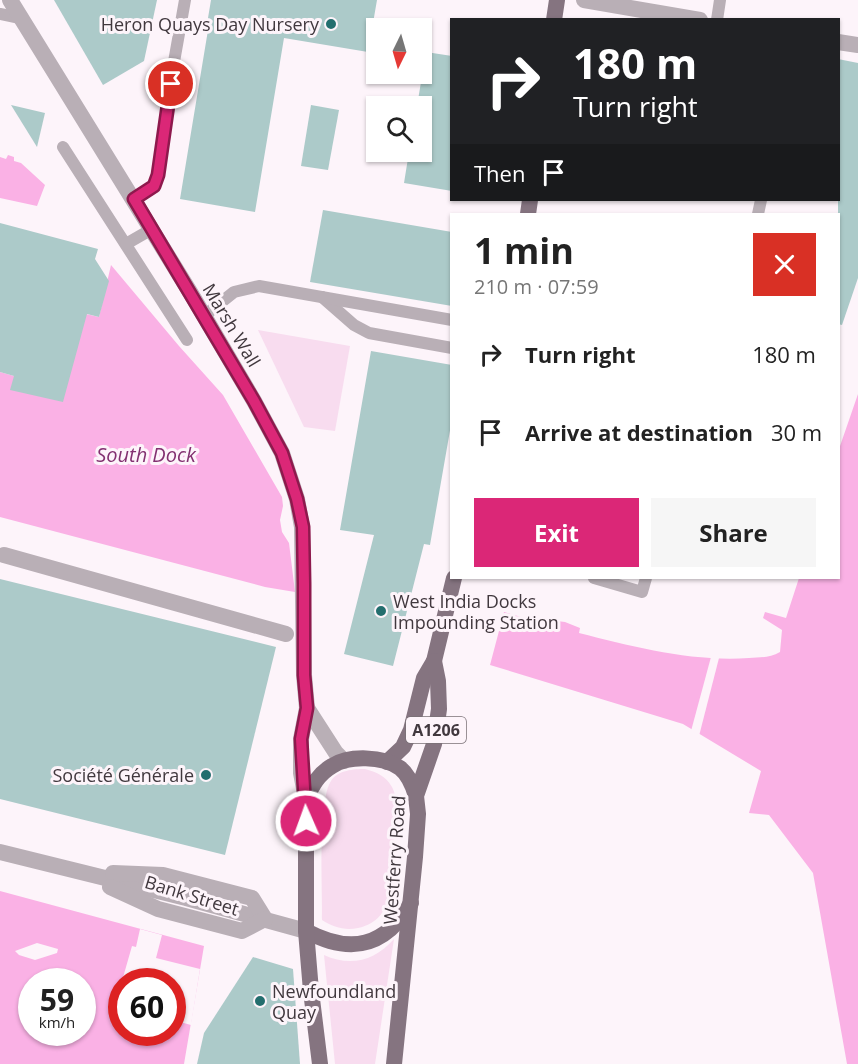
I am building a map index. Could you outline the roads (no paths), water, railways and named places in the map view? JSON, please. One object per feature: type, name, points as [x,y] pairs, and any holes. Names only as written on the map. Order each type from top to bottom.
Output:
[{"type":"main road","points":[[554,18],[557,0]]},
{"type":"main road","name":"Westferry Road","points":[[387,762],[403,747],[411,730],[424,678],[435,653],[454,580]]},
{"type":"main road","name":"Westferry Road","points":[[394,1064],[411,902],[418,814],[416,796],[434,744],[437,725],[438,681],[435,653]]},
{"type":"main road","name":"A1206","points":[[344,761],[368,759],[387,762],[400,768],[407,775],[416,796]]},
{"type":"main road","points":[[320,1064],[306,931],[306,799],[315,780],[332,766],[344,761]]},
{"type":"main road","points":[[306,931],[334,944],[358,945],[372,940],[395,925],[411,902]]},
{"type":"street","name":"Marsh Wall","points":[[10,0],[134,199],[254,401],[282,453],[297,499],[303,527],[304,675],[307,708],[301,739],[301,773],[306,799]]},
{"type":"street","points":[[584,0],[688,18]]},
{"type":"street","points":[[840,42],[858,45]]},
{"type":"street","points":[[4,555],[286,634]]},
{"type":"street","name":"Marsh Wall","points":[[307,708],[331,748],[344,761]]},
{"type":"street","name":"Bank Street","points":[[0,852],[73,871],[158,909],[242,931],[265,919],[252,898],[163,875],[73,871]]},
{"type":"street","points":[[265,919],[306,931]]},
{"type":"lane","points":[[134,199],[154,186],[158,175],[185,0]]},
{"type":"lane","points":[[717,18],[720,0]]},
{"type":"lane","points":[[0,14],[20,18]]},
{"type":"lane","points":[[63,147],[187,340]]},
{"type":"lane","points":[[126,244],[152,229]]},
{"type":"lane","points":[[204,316],[234,292],[259,286],[450,320]]},
{"type":"lane","points":[[321,297],[354,325],[369,333],[450,348]]},
{"type":"lane","points":[[597,579],[642,592],[646,579]]},
{"type":"water","points":[[8,155],[14,157],[14,161],[21,163],[45,185],[37,206],[0,198],[0,157],[6,159]]},
{"type":"water","name":"South Dock","points":[[111,265],[223,395],[282,497],[280,520],[282,532],[289,543],[295,592],[265,587],[0,517],[0,372],[14,376],[73,311],[99,317]]},
{"type":"water","points":[[858,394],[858,1064],[847,1064],[813,873],[769,815],[749,813],[761,771],[683,724],[490,665],[504,612],[546,624],[549,620],[565,622],[580,628],[579,633],[685,656],[728,659],[769,656],[780,652],[782,630],[763,618],[765,612],[786,618],[799,579],[840,579],[840,446]]},
{"type":"water","points":[[0,891],[204,946],[184,1064],[0,1064]]},
{"type":"place","name":"Heron Quays Day Nursery","points":[[331,24]]},
{"type":"place","name":"West India Docks Impounding Station","points":[[381,611]]},
{"type":"place","name":"Société Générale","points":[[206,775]]},
{"type":"place","name":"Newfoundland Quay","points":[[260,1001]]}]
